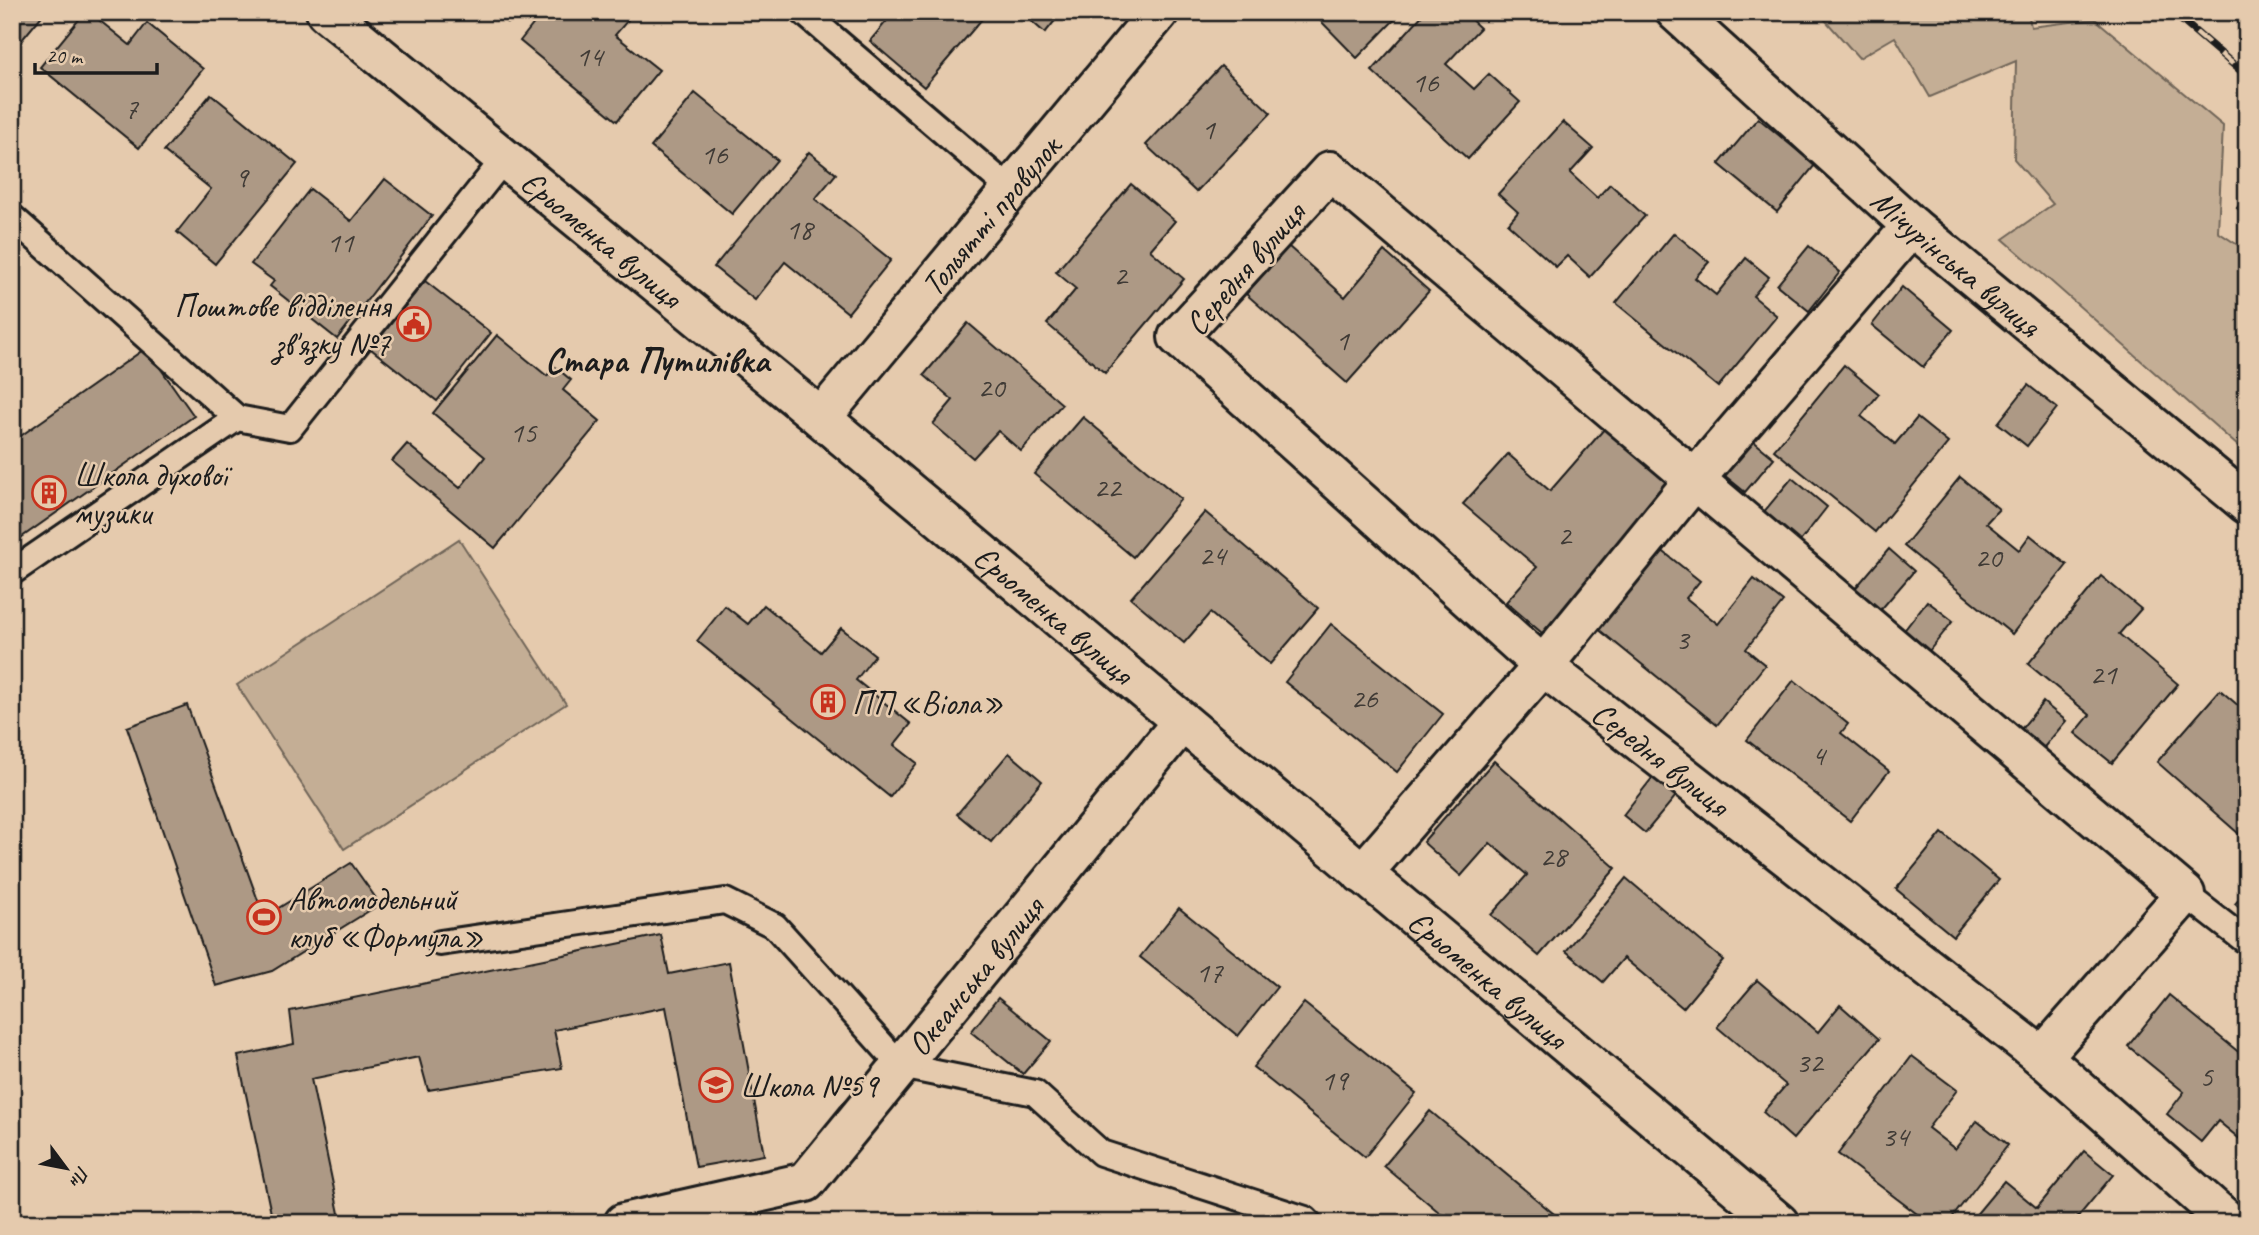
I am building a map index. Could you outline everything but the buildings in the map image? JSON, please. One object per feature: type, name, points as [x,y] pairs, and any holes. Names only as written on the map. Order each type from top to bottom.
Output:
[{"type":"street","name":"Єрьоменка вулиця","points":[[326,12],[821,418],[1779,1223]]},
{"type":"street","name":"Тольятті провулок","points":[[821,418],[1159,12]]},
{"type":"street","name":"Мічурінська вулиця","points":[[1676,12],[1912,226],[2247,503]]},
{"type":"street","name":"Середня вулиця","points":[[2185,894],[1330,172],[1178,337],[1543,666],[2042,1057],[2230,1223]]},
{"type":"street","points":[[1362,874],[1543,666],[1695,479],[1912,226]]},
{"type":"street","name":"Океанська вулиця","points":[[624,1223],[806,1182],[1182,722]]},
{"type":"street","points":[[2042,1057],[2185,894]]},
{"type":"lane","points":[[803,12],[1012,190]]},
{"type":"lane","points":[[12,217],[237,418],[290,428],[504,159]]},
{"type":"lane","points":[[12,572],[237,418]]},
{"type":"lane","points":[[2185,894],[2247,942]]},
{"type":"lane","points":[[440,943],[725,901],[775,926],[901,1066],[1035,1093],[1101,1153],[1306,1219],[1309,1223]]},
{"type":"shaded area","points":[[1818,12],[2028,12],[2031,27],[2095,19],[2223,126],[2218,232],[2247,251],[2247,454],[2003,239],[2053,204],[2014,159],[2016,61],[1930,97],[1895,37],[1859,58]]},
{"type":"shaded area","points":[[459,539],[566,704],[344,849],[237,685]]},
{"type":"railway","points":[[2172,12],[2247,76]]},
{"type":"railway","points":[[2237,12],[2247,22]]},
{"type":"place","name":"Поштове відділення зв'язку №7","points":[[414,324]]},
{"type":"place","name":"Школа духової музики","points":[[49,493]]},
{"type":"place","name":"ПП «Віола»","points":[[828,702]]},
{"type":"place","name":"Автомодельний клуб «Формула»","points":[[264,917]]},
{"type":"place","name":"Школа №59","points":[[716,1085]]},
{"type":"district","name":"Стара Путилівка","points":[[657,360]]}]
